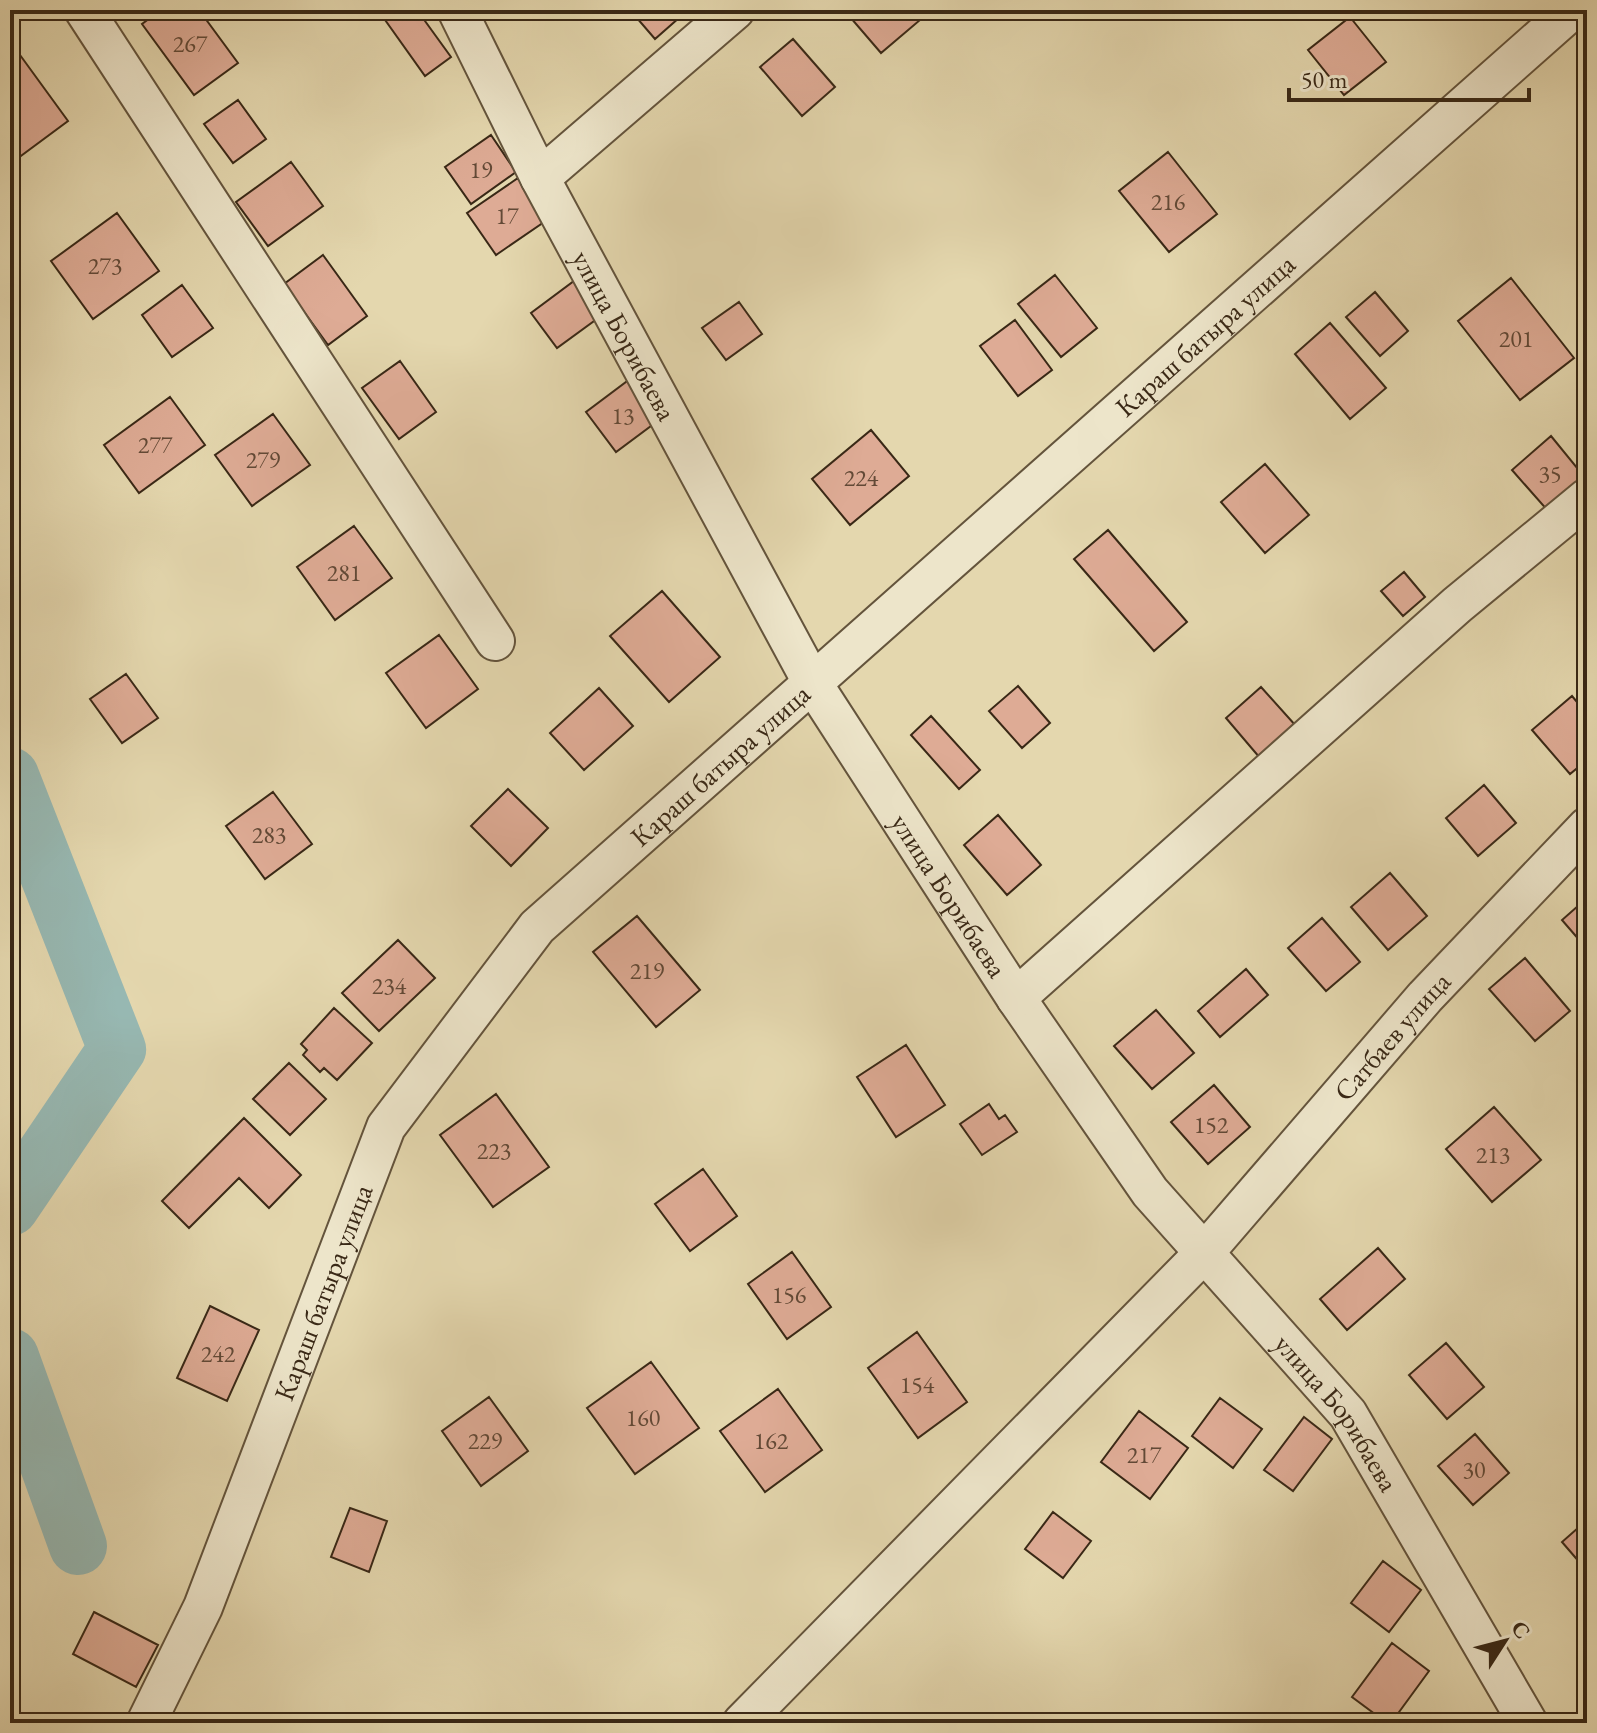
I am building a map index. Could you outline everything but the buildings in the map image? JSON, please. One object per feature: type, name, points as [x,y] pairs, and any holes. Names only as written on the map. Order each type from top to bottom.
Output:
[{"type":"street","points":[[84,10],[495,641]]},
{"type":"street","name":"улица Борибаева","points":[[457,10],[540,178],[813,684],[1016,998],[1150,1192],[1348,1414],[1528,1723]]},
{"type":"street","points":[[540,178],[735,10]]},
{"type":"street","name":"Караш батыра улица","points":[[146,1723],[203,1607],[386,1127],[537,927],[1572,10]]},
{"type":"street","points":[[1016,998],[1457,605],[1587,498]]},
{"type":"street","name":"Сатбаев улица","points":[[742,1723],[1204,1253],[1425,997],[1587,827]]},
{"type":"waterway","points":[[10,776],[117,1049],[10,1207]]},
{"type":"waterway","points":[[10,1357],[78,1546]]}]
